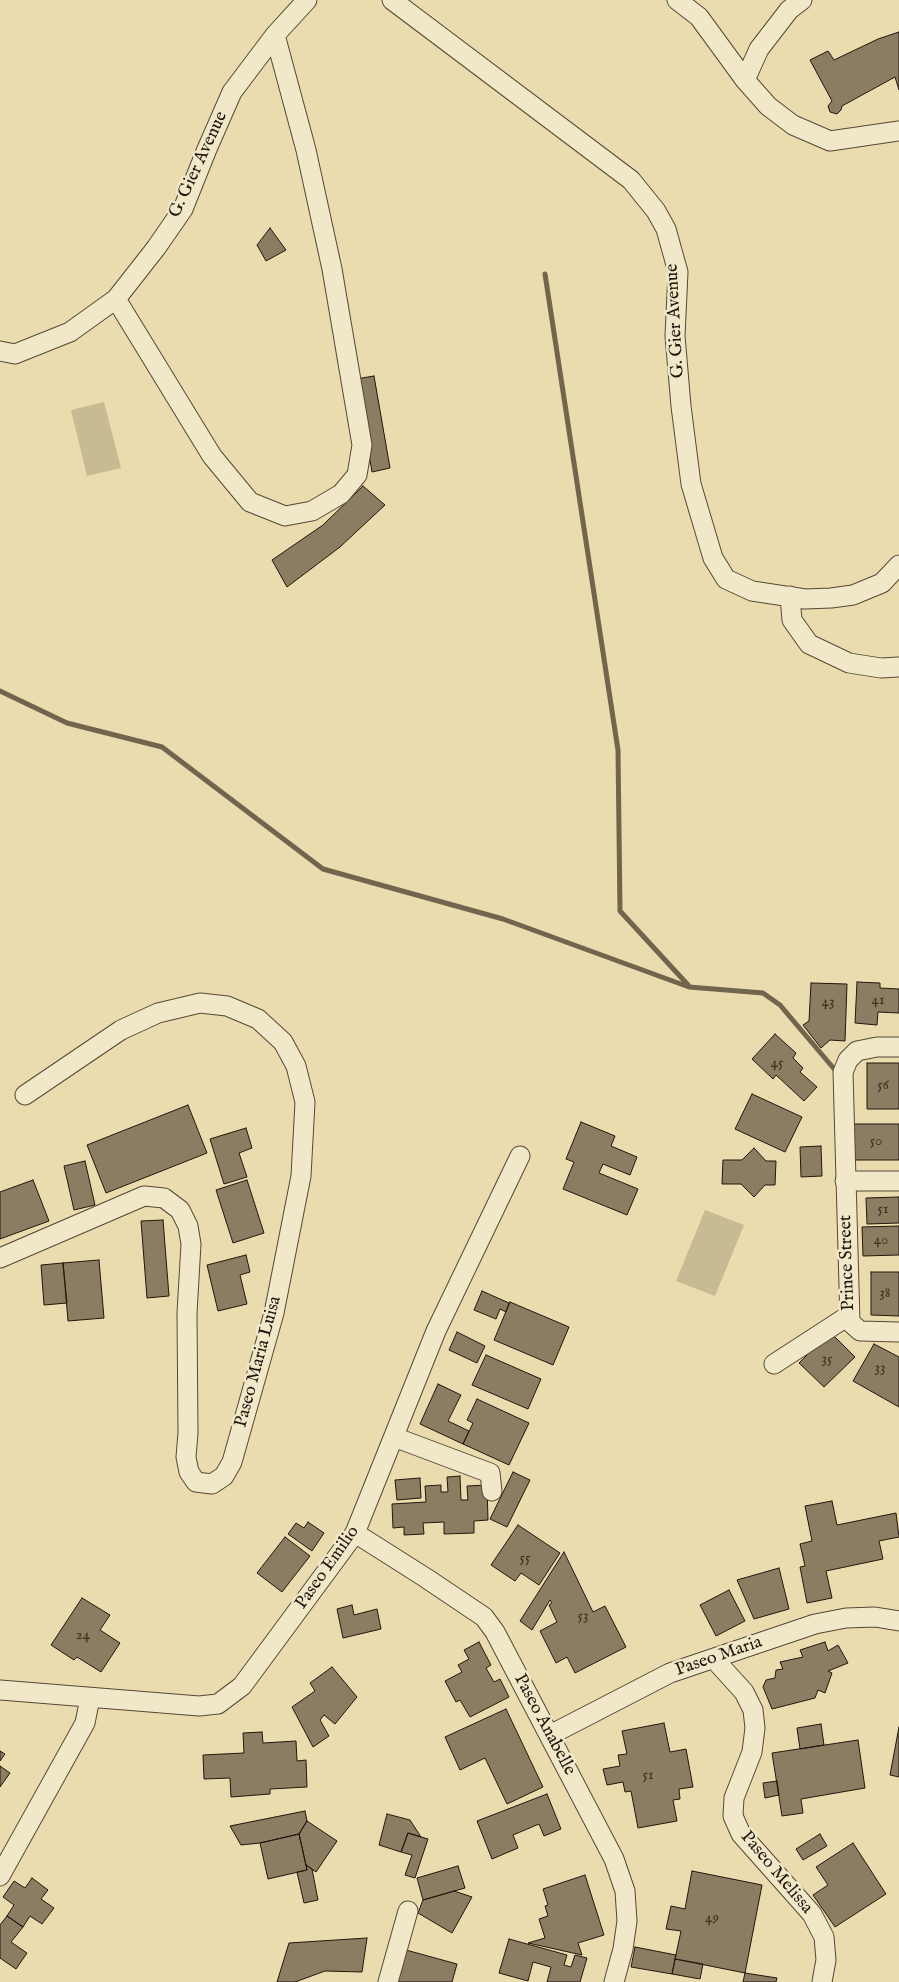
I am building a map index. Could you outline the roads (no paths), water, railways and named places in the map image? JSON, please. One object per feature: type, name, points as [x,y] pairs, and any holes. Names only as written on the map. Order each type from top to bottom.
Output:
[{"type":"street","name":"G. Gier Avenue","points":[[0,351],[15,354],[70,332],[116,299],[184,209],[232,92],[275,35],[308,0]]},
{"type":"street","name":"G. Gier Avenue","points":[[392,0],[631,180],[656,211],[666,229],[678,272],[675,336],[681,406],[691,484],[713,558],[726,579],[752,591],[814,599],[853,595],[882,583],[899,565]]},
{"type":"street","points":[[677,0],[699,17],[745,80],[768,106],[793,125],[830,141],[899,131]]},
{"type":"street","points":[[745,80],[759,49],[789,10],[802,0]]},
{"type":"street","points":[[116,299],[212,456],[250,502],[285,516],[312,511],[341,494],[357,475],[362,445],[332,269],[306,150],[275,35]]},
{"type":"street","points":[[790,596],[792,620],[809,644],[849,663],[882,668],[899,667]]},
{"type":"street","name":"Paseo Maria Luisa","points":[[0,1258],[144,1196],[164,1198],[180,1210],[188,1226],[191,1244],[187,1313],[188,1433],[186,1457],[188,1472],[196,1482],[212,1484],[224,1476],[232,1462],[274,1313],[302,1176],[305,1102],[296,1066],[283,1042],[258,1019],[227,1006],[200,1004],[158,1013],[121,1030],[25,1095]]},
{"type":"street","name":"Prince Street","points":[[899,1047],[876,1047],[857,1051],[848,1060],[843,1072],[848,1316],[850,1322],[860,1330],[899,1332]]},
{"type":"street","name":"Paseo Emilio","points":[[0,1690],[199,1706],[218,1704],[242,1686],[355,1533],[436,1330],[520,1156]]},
{"type":"street","points":[[845,1181],[899,1181]]},
{"type":"street","points":[[774,1364],[848,1316]]},
{"type":"street","points":[[394,1437],[490,1473],[492,1491]]},
{"type":"street","name":"Paseo Anabelle","points":[[355,1533],[484,1617],[495,1632],[614,1859],[625,1891],[623,1949],[614,1982]]},
{"type":"street","name":"Paseo Maria","points":[[550,1735],[670,1673],[815,1624],[846,1618],[875,1617],[899,1621]]},
{"type":"street","name":"Paseo Melissa","points":[[714,1659],[744,1692],[753,1710],[755,1728],[752,1752],[734,1798],[733,1816],[741,1834],[812,1914],[824,1937],[826,1960],[822,1982]]},
{"type":"street","points":[[0,1876],[85,1723],[90,1698]]},
{"type":"street","points":[[388,1982],[408,1910]]},
{"type":"waterway","points":[[545,274],[618,750],[620,911],[689,986]]},
{"type":"waterway","points":[[0,691],[67,723],[162,747],[323,869],[503,919],[689,987],[763,993],[780,1005],[835,1070]]}]
